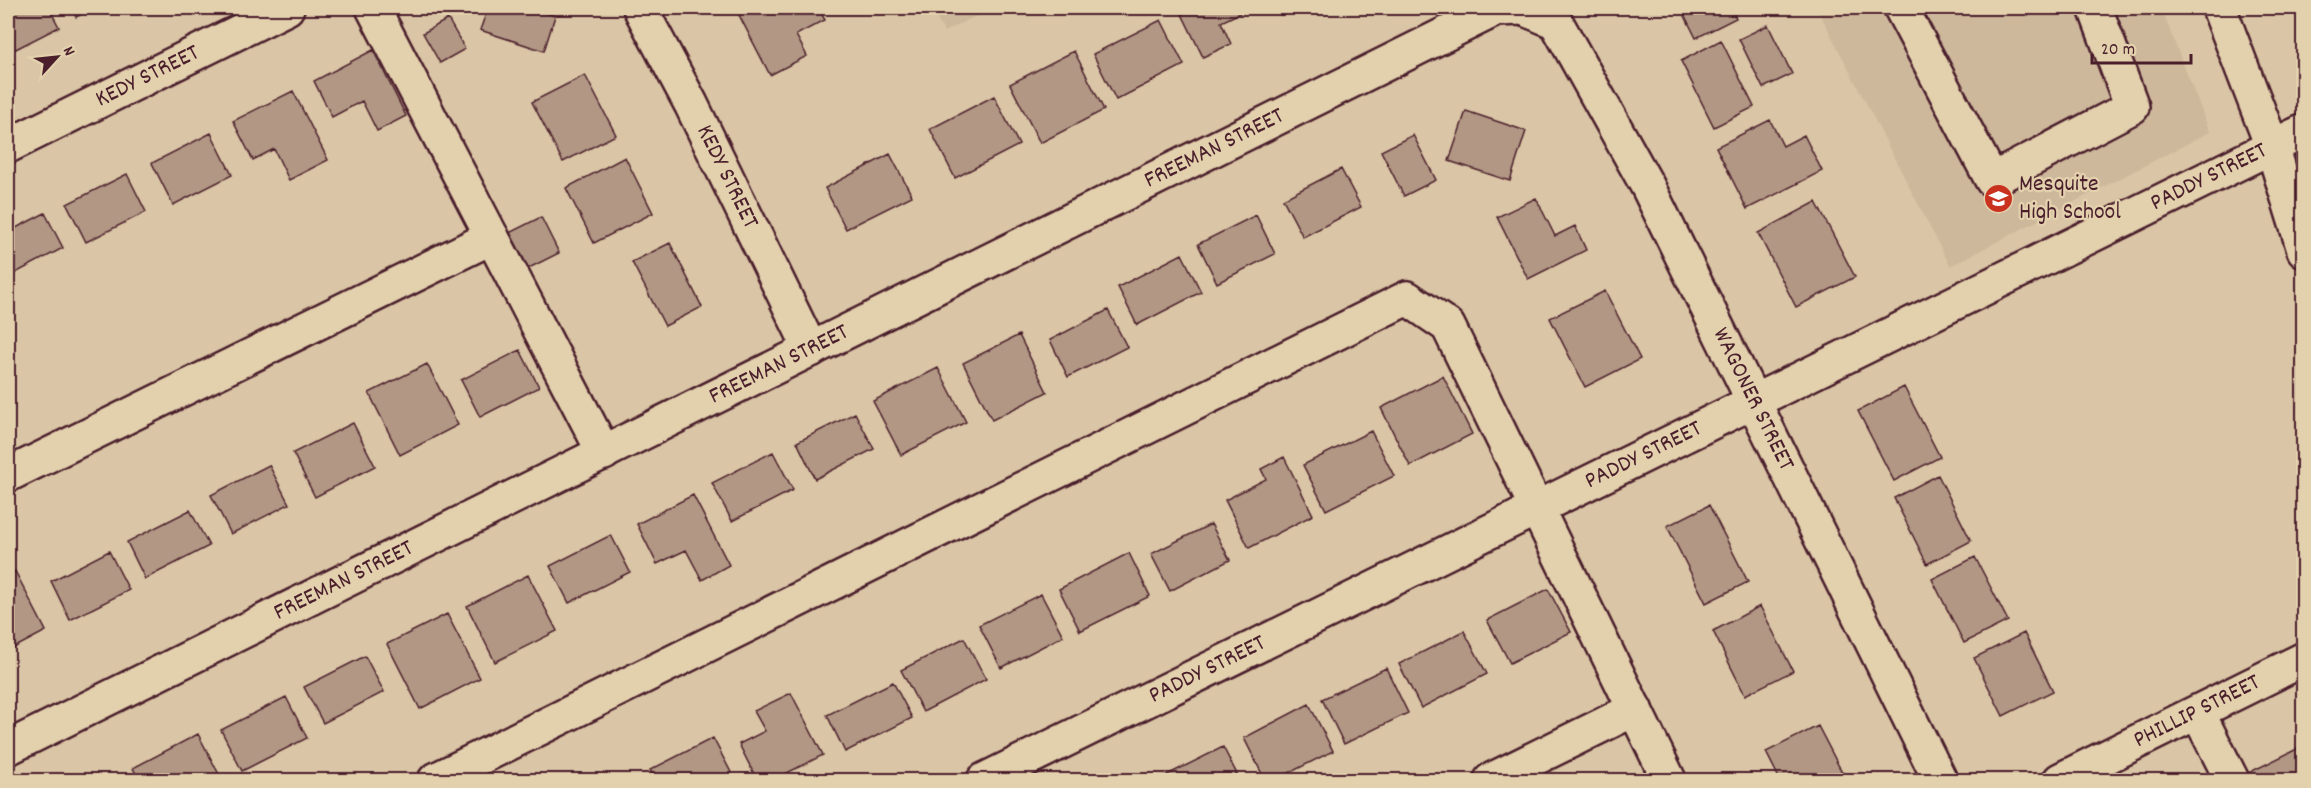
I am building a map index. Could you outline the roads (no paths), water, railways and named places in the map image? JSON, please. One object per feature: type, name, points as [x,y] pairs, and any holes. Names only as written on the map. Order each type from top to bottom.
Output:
[{"type":"street","name":"KEDY STREET","points":[[8,146],[287,8]]},
{"type":"street","points":[[373,8],[604,453]]},
{"type":"street","name":"KEDY STREET","points":[[639,8],[691,104],[811,351]]},
{"type":"street","name":"FREEMAN STREET","points":[[8,748],[1496,9],[1523,8],[1556,22]]},
{"type":"street","points":[[1901,8],[1992,180],[2132,107],[2095,8]]},
{"type":"street","points":[[2219,8],[2272,146],[2304,250]]},
{"type":"street","name":"WAGONER STREET","points":[[1556,22],[1647,187],[1940,780]]},
{"type":"street","name":"PADDY STREET","points":[[984,780],[1752,400],[2304,131]]},
{"type":"street","points":[[8,475],[492,237]]},
{"type":"street","points":[[435,780],[1407,298],[1448,326],[1670,780]]},
{"type":"street","name":"PHILLIP STREET","points":[[2060,780],[2304,659]]},
{"type":"street","points":[[1491,780],[1635,709]]},
{"type":"street","points":[[2198,713],[2232,780]]},
{"type":"place","name":"Mesquite High School","points":[[1998,199]]}]
